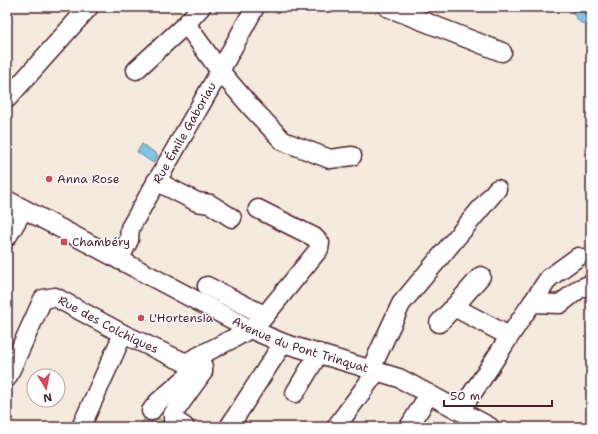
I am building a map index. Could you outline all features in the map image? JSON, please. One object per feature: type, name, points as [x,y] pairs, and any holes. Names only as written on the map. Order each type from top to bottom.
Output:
[{"type":"street","points":[[7,99],[89,7]]},
{"type":"street","points":[[136,70],[186,24],[201,7]]},
{"type":"street","name":"Rue Émile Gaboriau","points":[[119,260],[129,240],[130,228],[255,7]]},
{"type":"street","points":[[387,7],[502,52]]},
{"type":"street","points":[[186,24],[220,71],[283,141],[330,159],[352,156]]},
{"type":"street","points":[[156,181],[197,202],[210,204],[232,218]]},
{"type":"street","points":[[342,427],[367,391],[401,304],[496,189]]},
{"type":"street","name":"Avenue du Pont Trinquat","points":[[7,200],[250,329],[283,343],[399,378],[490,427]]},
{"type":"street","points":[[7,237],[24,209]]},
{"type":"street","name":"Rue des Colchiques","points":[[7,378],[43,299],[55,297],[123,334],[184,362],[199,357],[258,324],[319,249],[320,243],[314,237],[258,209]]},
{"type":"street","points":[[460,410],[549,278],[578,257]]},
{"type":"street","points":[[439,323],[481,276]]},
{"type":"street","points":[[532,303],[560,304],[579,288],[591,284]]},
{"type":"street","points":[[207,286],[264,315]]},
{"type":"street","points":[[454,307],[509,336]]},
{"type":"street","points":[[81,427],[123,334]]},
{"type":"street","points":[[229,427],[283,343]]},
{"type":"street","points":[[295,393],[318,353]]},
{"type":"street","points":[[151,411],[158,402],[187,377],[199,357]]},
{"type":"street","points":[[185,427],[173,419],[173,414],[203,372],[203,367],[199,357]]},
{"type":"street","points":[[336,427],[374,370]]},
{"type":"street","points":[[409,427],[429,394]]},
{"type":"green space","points":[[148,412],[172,427],[140,427]]},
{"type":"water","points":[[572,7],[583,7],[589,17],[588,23],[584,24],[578,20],[574,15]]},
{"type":"water","points":[[142,144],[158,155],[153,163],[137,152]]},
{"type":"place","name":"Anna Rose","points":[[49,179]]},
{"type":"place","name":"Chambéry","points":[[64,242]]},
{"type":"place","name":"L'Hortensia","points":[[141,318]]}]
